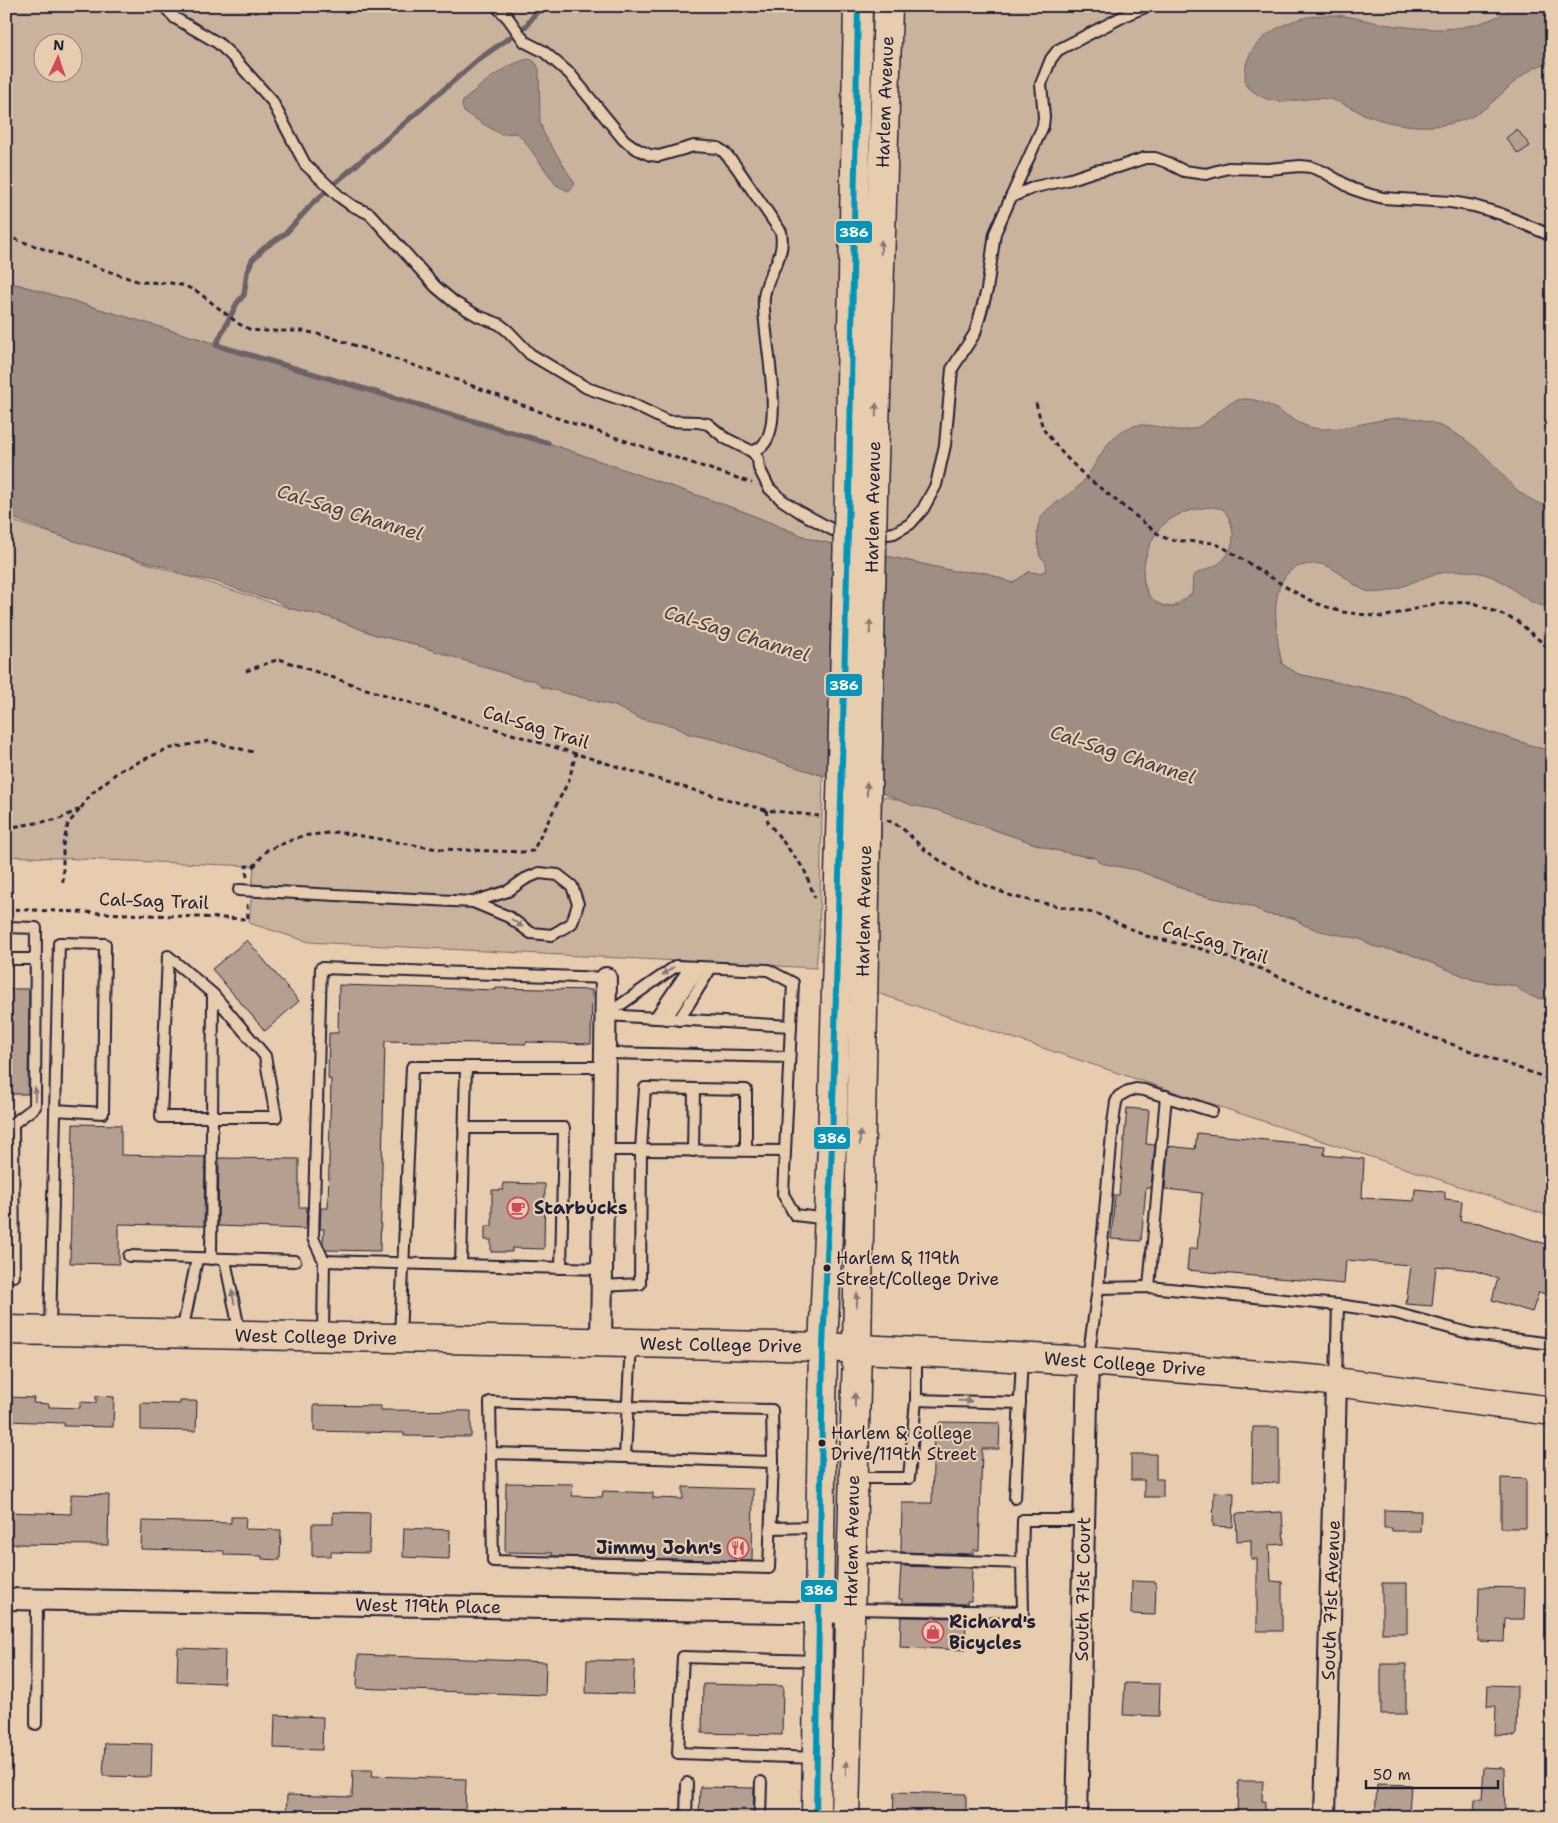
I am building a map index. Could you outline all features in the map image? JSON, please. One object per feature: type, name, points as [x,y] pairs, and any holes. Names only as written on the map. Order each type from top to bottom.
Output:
[{"type":"main road","name":"Harlem Avenue","points":[[845,1817],[856,1349],[862,832],[858,6]]},
{"type":"main road","name":"Harlem Avenue","points":[[861,493],[888,6]]},
{"type":"main road","name":"Harlem Avenue","points":[[816,1817],[823,1347],[828,1219],[862,832]]},
{"type":"main road","name":"West College Drive","points":[[6,1330],[823,1347],[1022,1357],[1312,1379],[1552,1411]]},
{"type":"street","points":[[601,1343],[606,978]]},
{"type":"street","name":"South 71st Court","points":[[1077,1817],[1088,1361]]},
{"type":"street","name":"South 71st Avenue","points":[[1325,1817],[1336,1383]]},
{"type":"street","name":"West 119th Place","points":[[6,1599],[850,1611]]},
{"type":"lane","points":[[164,6],[185,26],[218,44],[259,86],[272,101],[305,164],[340,197],[351,205],[370,214],[436,287],[462,306],[508,330],[530,354],[587,388],[628,402],[667,421],[708,424],[725,438],[753,452],[758,459],[759,468],[769,488],[800,512],[833,530],[862,536],[880,536],[894,533],[910,524],[923,510],[936,485],[942,466],[952,369],[975,333],[987,290],[996,232],[1043,126],[1041,84],[1051,59],[1058,50],[1069,43],[1148,6]]},
{"type":"lane","points":[[496,6],[508,18],[525,42],[543,51],[570,74],[624,140],[637,149],[650,155],[659,156],[694,146],[718,148],[725,153],[735,164],[782,232],[781,254],[767,281],[764,298],[764,316],[772,377],[772,419],[768,437],[763,446],[753,452]]},
{"type":"lane","points":[[1011,197],[1035,187],[1071,179],[1095,171],[1118,168],[1145,158],[1155,158],[1184,171],[1206,174],[1228,168],[1268,169],[1300,166],[1311,167],[1324,172],[1353,189],[1368,194],[1383,198],[1452,202],[1474,206],[1501,214],[1552,236]]},
{"type":"lane","points":[[243,890],[473,902],[509,917],[531,933],[552,935],[572,923],[578,904],[572,886],[558,874],[539,873],[525,879],[508,891],[473,902]]},
{"type":"lane","points":[[6,927],[36,928],[35,1108],[9,1126],[14,1276]]},
{"type":"lane","points":[[50,1330],[55,1110],[59,943],[105,944],[102,1113],[55,1110]]},
{"type":"lane","points":[[168,956],[213,994],[265,1056],[276,1118],[161,1117],[168,956]]},
{"type":"lane","points":[[6,959],[36,960]]},
{"type":"lane","points":[[606,1015],[676,966],[768,970],[793,983],[783,1194],[795,1215],[828,1219]]},
{"type":"lane","points":[[655,1018],[700,967]]},
{"type":"lane","points":[[666,1019],[700,967]]},
{"type":"lane","points":[[680,1020],[700,967]]},
{"type":"lane","points":[[323,1336],[324,1261],[313,1238],[321,968],[606,978]]},
{"type":"lane","points":[[211,1260],[213,994]]},
{"type":"lane","points":[[606,1015],[791,1026]]},
{"type":"lane","points":[[400,1338],[412,1067],[466,1067],[605,1060],[789,1057]]},
{"type":"lane","points":[[461,1265],[466,1067]]},
{"type":"lane","points":[[324,1261],[560,1268],[640,1284],[641,1150],[645,1088],[746,1090],[746,1151]]},
{"type":"lane","points":[[693,1150],[694,1088]]},
{"type":"lane","points":[[1088,1361],[1098,1288],[1116,1102],[1119,1096],[1136,1089],[1166,1096],[1212,1111]]},
{"type":"lane","points":[[1149,1287],[1166,1096]]},
{"type":"lane","points":[[464,1128],[564,1128],[560,1268]]},
{"type":"lane","points":[[604,1150],[785,1151]]},
{"type":"lane","points":[[129,1256],[295,1262]]},
{"type":"lane","points":[[182,1334],[197,1259]]},
{"type":"lane","points":[[225,1260],[240,1335]]},
{"type":"lane","points":[[1098,1288],[1149,1287],[1338,1305],[1395,1313],[1472,1334],[1552,1344]]},
{"type":"lane","points":[[1336,1383],[1338,1305]]},
{"type":"lane","points":[[625,1457],[632,1344]]},
{"type":"lane","points":[[853,1478],[909,1478],[916,1400],[916,1352]]},
{"type":"lane","points":[[1015,1498],[1022,1357]]},
{"type":"lane","points":[[916,1400],[1020,1403]]},
{"type":"lane","points":[[490,1402],[628,1408],[772,1410],[773,1462],[770,1568],[493,1562],[491,1453],[490,1402]]},
{"type":"lane","points":[[491,1453],[773,1462]]},
{"type":"lane","points":[[850,1611],[1023,1612],[1022,1563],[1024,1520],[1084,1520]]},
{"type":"lane","points":[[771,1528],[820,1528]]},
{"type":"lane","points":[[851,1557],[1022,1563]]},
{"type":"lane","points":[[36,1724],[37,1600]]},
{"type":"lane","points":[[816,1758],[678,1753],[683,1657],[818,1662]]},
{"type":"lane","points":[[760,1817],[761,1782]]},
{"type":"lane","points":[[686,1817],[687,1783]]},
{"type":"path","points":[[6,236],[71,257],[123,278],[140,282],[171,283],[185,286],[198,292],[239,324],[251,330],[261,332],[303,331],[327,336],[460,381],[554,418],[769,488]]},
{"type":"path","points":[[1036,403],[1043,429],[1051,440],[1085,476],[1161,536],[1170,540],[1214,543],[1284,586],[1318,604],[1342,612],[1383,617],[1434,604],[1472,602],[1517,621],[1552,651]]},
{"type":"path","name":"Cal-Sag Trail","points":[[246,670],[278,659],[366,689],[690,789],[766,810],[822,816]]},
{"type":"path","points":[[63,882],[63,845],[68,824],[91,794],[119,771],[168,749],[209,741],[254,752]]},
{"type":"path","name":"Cal-Sag Trail","points":[[6,908],[248,919],[243,890],[246,866],[254,866],[267,850],[302,836],[338,832],[438,849],[533,851],[569,780],[576,753]]},
{"type":"path","points":[[6,828],[60,819],[81,808]]},
{"type":"path","points":[[766,810],[768,822],[804,869],[818,907]]},
{"type":"path","name":"Cal-Sag Trail","points":[[862,832],[891,821],[901,827],[926,851],[963,876],[1014,897],[1098,914],[1146,936],[1198,948],[1254,966],[1356,1010],[1552,1080]]},
{"type":"shaded area","points":[[6,6],[1552,6],[1552,752],[1449,719],[1407,697],[1298,674],[1282,664],[1276,636],[1276,619],[1192,593],[1173,607],[1160,604],[1152,599],[1149,596],[1143,579],[1045,560],[1046,571],[1039,573],[1029,572],[1012,583],[987,573],[954,571],[810,539],[742,511],[548,443],[6,281]]},
{"type":"shaded area","points":[[6,519],[292,609],[329,617],[376,635],[410,643],[522,679],[534,680],[542,687],[615,706],[639,718],[674,726],[689,734],[717,740],[823,776],[819,935],[816,968],[309,942],[249,923],[254,866],[6,856]]},
{"type":"shaded area","points":[[882,796],[937,810],[1050,849],[1095,857],[1101,863],[1138,870],[1196,894],[1251,906],[1266,914],[1294,918],[1304,925],[1360,939],[1372,946],[1407,953],[1474,980],[1516,986],[1534,997],[1552,1001],[1552,1217],[877,993]]},
{"type":"water","points":[[1515,6],[1552,6],[1552,62],[1533,69],[1515,81],[1484,109],[1471,117],[1457,122],[1442,125],[1410,126],[1380,120],[1328,99],[1276,101],[1266,99],[1256,94],[1246,85],[1245,69],[1250,55],[1259,42],[1270,32],[1300,19],[1336,15],[1395,26],[1443,29],[1481,23],[1499,16]]},
{"type":"water","points":[[528,59],[535,62],[539,69],[540,122],[544,134],[575,184],[568,191],[556,185],[517,133],[500,134],[464,112],[462,106],[463,101],[493,76],[510,66]]},
{"type":"water","name":"Cal-Sag Channel","points":[[6,281],[548,443],[742,511],[810,539],[954,571],[987,573],[1012,583],[1029,572],[1039,573],[1046,571],[1046,563],[1040,557],[1037,536],[1042,516],[1049,508],[1080,485],[1113,438],[1128,428],[1144,425],[1178,430],[1195,428],[1208,421],[1225,406],[1238,400],[1246,399],[1267,404],[1304,425],[1314,428],[1337,428],[1399,418],[1411,418],[1433,423],[1452,431],[1477,449],[1524,495],[1552,508],[1552,607],[1529,601],[1499,580],[1476,572],[1441,573],[1390,591],[1377,593],[1370,592],[1353,584],[1330,567],[1317,564],[1305,565],[1292,570],[1283,579],[1278,592],[1276,622],[1282,664],[1298,674],[1407,697],[1449,719],[1552,752],[1552,1001],[1528,995],[1516,986],[1474,980],[1407,953],[1372,946],[1360,939],[1320,931],[1304,925],[1294,918],[1266,914],[1251,906],[1196,894],[1137,870],[1100,863],[1094,857],[1050,849],[937,810],[911,805],[880,792],[795,767],[717,740],[689,734],[674,726],[639,718],[615,706],[542,687],[534,680],[522,679],[410,643],[376,635],[329,617],[292,609],[274,600],[213,581],[182,575],[172,569],[80,543],[6,516]],"holes":[[[1213,507],[1223,509],[1228,516],[1233,530],[1232,545],[1229,552],[1218,564],[1193,576],[1192,593],[1181,603],[1171,607],[1157,602],[1148,594],[1143,575],[1147,552],[1157,532],[1168,521],[1186,512]]]},
{"type":"building","points":[[1517,129],[1530,146],[1518,154],[1506,138]]},
{"type":"building","points":[[247,940],[299,1001],[265,1031],[212,969]]},
{"type":"building","points":[[339,985],[496,990],[496,988],[592,990],[591,1044],[385,1041],[380,1251],[326,1250],[323,1244],[324,1229],[320,1229],[321,1208],[328,1208],[331,1079],[328,1079],[329,1033],[338,1033]]},
{"type":"building","points":[[6,989],[29,989],[28,1094],[6,1094]]},
{"type":"building","points":[[1127,1108],[1149,1110],[1146,1144],[1155,1145],[1151,1188],[1146,1188],[1141,1241],[1111,1239],[1115,1195],[1119,1195]]},
{"type":"building","points":[[73,1124],[121,1125],[121,1155],[205,1157],[204,1226],[119,1224],[119,1264],[70,1263]]},
{"type":"building","points":[[1197,1133],[1325,1146],[1324,1155],[1364,1159],[1362,1198],[1414,1201],[1415,1189],[1445,1192],[1445,1199],[1462,1201],[1460,1221],[1479,1223],[1552,1246],[1552,1296],[1539,1292],[1532,1312],[1492,1300],[1498,1278],[1472,1270],[1436,1266],[1432,1306],[1406,1304],[1411,1265],[1346,1260],[1344,1284],[1187,1270],[1189,1249],[1197,1249],[1202,1193],[1165,1189],[1168,1146],[1195,1149]]},
{"type":"building","points":[[219,1158],[299,1159],[299,1207],[307,1207],[306,1229],[218,1226]]},
{"type":"building","name":"Starbucks","points":[[503,1183],[545,1184],[544,1249],[512,1248],[512,1252],[491,1252],[491,1240],[485,1240],[485,1226],[492,1226],[492,1190],[503,1190]]},
{"type":"building","points":[[96,1396],[114,1397],[113,1427],[64,1426],[64,1423],[6,1421],[6,1397],[34,1398],[33,1403],[49,1404],[49,1407],[80,1408],[80,1402],[96,1403]]},
{"type":"building","points":[[180,1401],[197,1401],[196,1431],[141,1430],[141,1403],[180,1404]]},
{"type":"building","points":[[314,1405],[381,1406],[381,1410],[471,1411],[471,1437],[404,1436],[404,1433],[314,1431]]},
{"type":"building","points":[[940,1422],[1000,1423],[999,1449],[982,1449],[979,1550],[973,1550],[973,1554],[901,1552],[902,1503],[932,1503],[934,1428]]},
{"type":"building","points":[[1253,1427],[1279,1427],[1279,1483],[1252,1482]]},
{"type":"building","points":[[1131,1454],[1156,1454],[1156,1479],[1163,1479],[1163,1497],[1144,1497],[1144,1480],[1131,1480]]},
{"type":"building","points":[[1501,1478],[1526,1479],[1526,1528],[1501,1528]]},
{"type":"building","points":[[506,1483],[573,1484],[572,1496],[602,1497],[603,1491],[653,1493],[653,1498],[683,1499],[683,1487],[753,1489],[752,1561],[552,1556],[552,1553],[505,1552]]},
{"type":"building","points":[[1214,1492],[1234,1493],[1233,1527],[1213,1526]]},
{"type":"building","points":[[71,1494],[109,1495],[108,1545],[6,1544],[6,1512],[71,1514]]},
{"type":"building","points":[[1384,1510],[1421,1511],[1420,1531],[1392,1531],[1392,1528],[1384,1528]]},
{"type":"building","points":[[333,1512],[370,1513],[369,1553],[331,1552],[331,1556],[312,1556],[312,1524],[333,1524]]},
{"type":"building","points":[[1282,1512],[1284,1544],[1269,1545],[1271,1581],[1282,1582],[1282,1631],[1257,1631],[1257,1559],[1251,1559],[1251,1540],[1237,1541],[1236,1514]]},
{"type":"building","points":[[231,1517],[246,1517],[245,1529],[281,1530],[280,1560],[262,1559],[262,1556],[224,1555],[224,1551],[141,1549],[142,1521],[231,1523]]},
{"type":"building","points":[[404,1528],[450,1530],[449,1559],[403,1557]]},
{"type":"building","points":[[901,1566],[972,1568],[971,1601],[967,1601],[967,1604],[902,1603],[902,1599],[899,1599]]},
{"type":"building","points":[[1132,1581],[1156,1582],[1155,1615],[1131,1614]]},
{"type":"building","points":[[1382,1583],[1407,1583],[1407,1633],[1382,1633]]},
{"type":"building","points":[[1479,1587],[1525,1588],[1524,1619],[1505,1619],[1504,1642],[1478,1641]]},
{"type":"building","name":"Richard's Bicycles","points":[[901,1617],[966,1618],[965,1650],[900,1647]]},
{"type":"building","points":[[178,1648],[225,1650],[224,1683],[177,1681]]},
{"type":"building","points":[[358,1655],[546,1662],[545,1695],[357,1688]]},
{"type":"building","points":[[587,1660],[635,1661],[633,1694],[586,1693]]},
{"type":"building","points":[[1381,1664],[1406,1664],[1406,1714],[1381,1714]]},
{"type":"building","points":[[1125,1683],[1160,1684],[1159,1716],[1123,1715]]},
{"type":"building","points":[[703,1684],[783,1686],[782,1735],[702,1733]]},
{"type":"building","points":[[1488,1685],[1517,1686],[1516,1736],[1495,1735],[1496,1706],[1487,1706]]},
{"type":"building","points":[[275,1715],[323,1717],[322,1750],[274,1748]]},
{"type":"building","points":[[105,1743],[152,1744],[151,1777],[103,1776]]},
{"type":"building","points":[[1484,1767],[1504,1768],[1505,1817],[1474,1817],[1475,1799],[1482,1799]]},
{"type":"building","points":[[353,1770],[373,1770],[372,1776],[466,1779],[465,1812],[408,1810],[408,1817],[286,1817],[287,1795],[352,1797]]},
{"type":"building","points":[[1238,1781],[1263,1781],[1262,1801],[1265,1801],[1265,1817],[1237,1817]]},
{"type":"building","points":[[1377,1784],[1411,1785],[1409,1811],[1399,1811],[1399,1817],[1375,1817]]},
{"type":"building","points":[[700,1787],[754,1788],[753,1817],[699,1817]]},
{"type":"building","points":[[894,1792],[966,1794],[966,1817],[893,1817]]},
{"type":"waterway","points":[[544,6],[526,26],[479,59],[340,179],[313,203],[286,233],[264,248],[252,260],[247,272],[244,295],[237,303],[216,345],[548,443]]},
{"type":"transit line","name":"386","points":[[816,1817],[823,1347],[832,1145],[849,493],[858,6]]},
{"type":"place","name":"Starbucks","points":[[518,1208]]},
{"type":"place","name":"Harlem & 119th Street/College Drive","points":[[827,1268]]},
{"type":"place","name":"Harlem & College Drive/119th Street","points":[[822,1443]]},
{"type":"place","name":"Jimmy John's","points":[[738,1548]]},
{"type":"place","name":"Richard's Bicycles","points":[[933,1632]]}]
